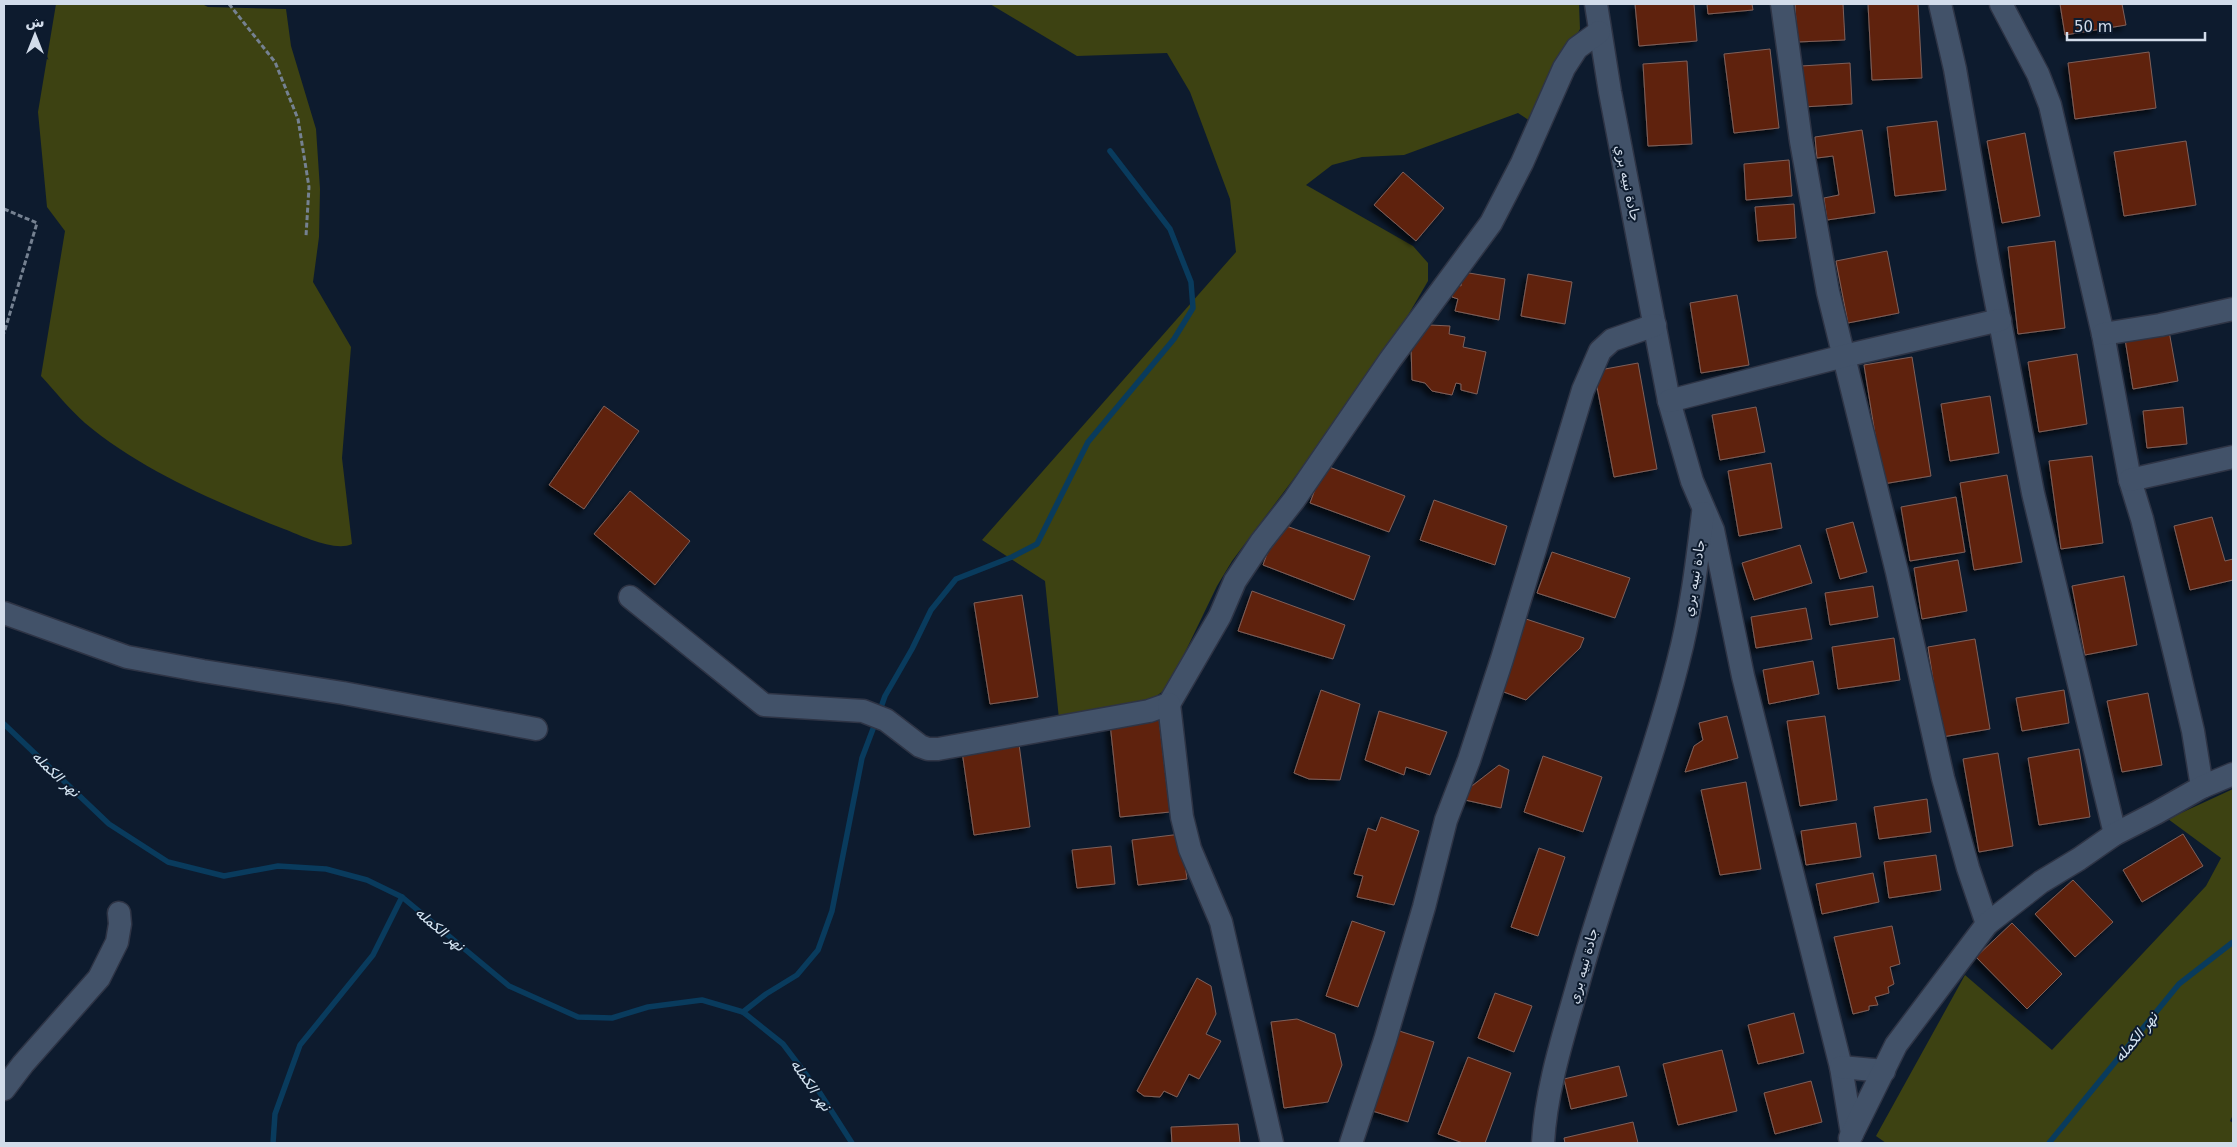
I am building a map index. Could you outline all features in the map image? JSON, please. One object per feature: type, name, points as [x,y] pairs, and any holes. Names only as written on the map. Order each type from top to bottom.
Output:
[{"type":"street","name":"جادة نبيه بري","points":[[1543,1143],[1547,1101],[1594,927],[1661,726],[1679,662],[1692,602],[1704,512],[1692,482],[1669,401],[1599,32],[1596,4]]},
{"type":"street","points":[[1782,4],[1800,131],[1821,256],[1897,572],[1943,778],[1986,924]]},
{"type":"street","points":[[1940,4],[1954,69],[2033,493],[2115,834]]},
{"type":"street","points":[[2001,4],[2038,74],[2050,105],[2103,334],[2130,480],[2144,527],[2177,663],[2193,732],[2202,787]]},
{"type":"street","points":[[1272,1143],[1220,922],[1190,849],[1182,817],[1169,704],[1220,616],[1235,581],[1261,542],[1294,500],[1390,360],[1491,223],[1522,163],[1564,68],[1577,48],[1599,32]]},
{"type":"street","points":[[2103,334],[2160,325],[2233,309]]},
{"type":"street","points":[[1669,401],[1844,356],[2000,320]]},
{"type":"street","points":[[1350,1143],[1396,1002],[1424,907],[1446,820],[1469,760],[1502,659],[1583,390],[1600,351],[1612,340],[1654,325]]},
{"type":"street","points":[[2130,480],[2233,457]]},
{"type":"street","points":[[1704,512],[1713,530],[1743,676],[1841,1067],[1850,1139]]},
{"type":"street","points":[[630,597],[764,704],[863,711],[886,720],[928,750],[938,750],[1149,711],[1169,704]]},
{"type":"street","points":[[4,614],[127,657],[203,672],[343,693],[536,729]]},
{"type":"street","points":[[1850,1139],[1896,1045],[1986,924],[2041,882],[2115,834],[2156,814],[2202,787],[2233,774]]},
{"type":"street","points":[[4,1089],[23,1064],[100,978],[117,942],[120,924],[119,913]]},
{"type":"street","points":[[1841,1067],[1884,1071]]},
{"type":"path","points":[[229,4],[275,62],[298,120],[309,187],[306,236]]},
{"type":"path","points":[[4,209],[37,224],[4,333]]},
{"type":"green space","points":[[56,4],[202,4],[208,7],[286,9],[291,46],[316,129],[320,189],[319,237],[313,282],[351,347],[342,458],[352,544],[345,546],[328,545],[309,539],[206,496],[154,470],[106,440],[85,423],[41,376],[65,231],[47,207],[38,112]]},
{"type":"green space","points":[[990,4],[1579,4],[1580,29],[1530,121],[1518,113],[1404,155],[1362,157],[1332,165],[1306,185],[1413,246],[1428,263],[1428,281],[1379,365],[1232,561],[1217,586],[1176,671],[1163,691],[1150,701],[1059,719],[1045,581],[982,540],[1236,252],[1230,199],[1190,92],[1167,53],[1077,56]]},
{"type":"green space","points":[[2233,789],[2233,1115],[2230,1121],[2233,1123],[2233,1143],[1886,1143],[1876,1136],[1965,975],[2052,1050],[2206,886],[2221,858],[2168,819]]},
{"type":"building","points":[[1635,4],[1694,4],[1697,41],[1639,46]]},
{"type":"building","points":[[1707,4],[1752,4],[1753,10],[1708,14]]},
{"type":"building","points":[[1795,4],[1843,4],[1845,40],[1797,42]]},
{"type":"building","points":[[1868,4],[1918,4],[1922,78],[1872,80]]},
{"type":"building","points":[[2060,4],[2122,4],[2126,25],[2065,35]]},
{"type":"building","points":[[1770,49],[1779,128],[1734,133],[1724,54]]},
{"type":"building","points":[[2149,52],[2156,108],[2075,119],[2068,63]]},
{"type":"building","points":[[1687,61],[1692,144],[1648,146],[1643,64]]},
{"type":"building","points":[[1850,63],[1852,104],[1803,107],[1801,66]]},
{"type":"building","points":[[1937,121],[1946,190],[1895,196],[1887,127]]},
{"type":"building","points":[[1862,130],[1875,213],[1827,220],[1824,198],[1839,195],[1833,156],[1817,158],[1815,137]]},
{"type":"building","points":[[2025,133],[2040,216],[2002,223],[1987,141]]},
{"type":"building","points":[[2186,141],[2196,205],[2124,216],[2114,152]]},
{"type":"building","points":[[1789,160],[1792,196],[1746,200],[1744,164]]},
{"type":"building","points":[[1403,172],[1444,208],[1416,241],[1374,205]]},
{"type":"building","points":[[1794,204],[1796,238],[1758,241],[1755,207]]},
{"type":"building","points":[[2055,241],[2065,328],[2018,334],[2008,247]]},
{"type":"building","points":[[1887,251],[1899,313],[1848,323],[1836,261]]},
{"type":"building","points":[[1463,272],[1505,279],[1499,320],[1455,311],[1458,299],[1452,297],[1455,284],[1461,286]]},
{"type":"building","points":[[1528,274],[1572,282],[1565,324],[1521,316]]},
{"type":"building","points":[[1737,295],[1749,365],[1701,373],[1690,303]]},
{"type":"building","points":[[1430,325],[1450,326],[1449,334],[1465,337],[1463,347],[1486,352],[1477,394],[1461,390],[1461,384],[1456,383],[1452,395],[1432,391],[1425,383],[1412,380],[1411,346],[1423,330]]},
{"type":"building","points":[[2169,331],[2178,381],[2133,389],[2125,339]]},
{"type":"building","points":[[2077,354],[2087,424],[2039,432],[2028,362]]},
{"type":"building","points":[[1912,357],[1931,476],[1883,484],[1864,365]]},
{"type":"building","points":[[1638,363],[1657,469],[1614,477],[1594,371]]},
{"type":"building","points":[[1990,396],[1999,453],[1950,461],[1941,404]]},
{"type":"building","points":[[604,406],[639,431],[584,509],[549,485]]},
{"type":"building","points":[[1756,407],[1765,452],[1720,460],[1712,415]]},
{"type":"building","points":[[2183,407],[2187,444],[2147,448],[2143,411]]},
{"type":"building","points":[[2092,456],[2103,543],[2061,549],[2049,461]]},
{"type":"building","points":[[1771,463],[1782,528],[1739,536],[1728,471]]},
{"type":"building","points":[[1324,465],[1405,496],[1389,532],[1310,503]]},
{"type":"building","points":[[2007,475],[2022,562],[1974,570],[1960,483]]},
{"type":"building","points":[[630,491],[690,541],[655,585],[594,534]]},
{"type":"building","points":[[1956,497],[1965,552],[1910,561],[1901,507]]},
{"type":"building","points":[[1434,500],[1507,526],[1495,565],[1420,540]]},
{"type":"building","points":[[2212,517],[2225,561],[2233,559],[2233,580],[2190,590],[2174,526]]},
{"type":"building","points":[[1853,522],[1867,572],[1840,579],[1826,529]]},
{"type":"building","points":[[1278,523],[1370,556],[1354,600],[1263,565]]},
{"type":"building","points":[[1800,545],[1812,583],[1754,600],[1742,563]]},
{"type":"building","points":[[1552,552],[1630,578],[1615,618],[1537,593]]},
{"type":"building","points":[[1958,560],[1967,611],[1922,619],[1914,568]]},
{"type":"building","points":[[2124,576],[2137,645],[2085,655],[2072,586]]},
{"type":"building","points":[[1873,586],[1878,617],[1830,625],[1825,593]]},
{"type":"building","points":[[1252,591],[1345,625],[1333,659],[1238,631]]},
{"type":"building","points":[[1022,595],[1038,697],[990,704],[974,603]]},
{"type":"building","points":[[1806,608],[1812,639],[1756,648],[1751,617]]},
{"type":"building","points":[[1526,619],[1584,638],[1580,648],[1526,700],[1501,691]]},
{"type":"building","points":[[1894,638],[1900,680],[1838,689],[1832,647]]},
{"type":"building","points":[[1975,639],[1990,729],[1942,737],[1928,647]]},
{"type":"building","points":[[1813,661],[1819,694],[1769,704],[1763,670]]},
{"type":"building","points":[[1321,690],[1360,704],[1340,780],[1309,779],[1294,773]]},
{"type":"building","points":[[2064,690],[2069,723],[2022,731],[2016,698]]},
{"type":"building","points":[[2148,693],[2162,765],[2122,772],[2107,701]]},
{"type":"building","points":[[1379,711],[1447,732],[1430,775],[1406,767],[1404,775],[1365,760]]},
{"type":"building","points":[[1727,716],[1738,758],[1685,772],[1694,746],[1703,740],[1699,723]]},
{"type":"building","points":[[1825,716],[1837,800],[1800,806],[1787,721]]},
{"type":"building","points":[[1159,718],[1170,812],[1120,817],[1110,723]]},
{"type":"building","points":[[1019,744],[1030,827],[974,835],[962,751]]},
{"type":"building","points":[[2079,749],[2090,817],[2039,825],[2028,758]]},
{"type":"building","points":[[1998,753],[2013,846],[1979,852],[1963,759]]},
{"type":"building","points":[[1543,756],[1602,777],[1583,832],[1524,812]]},
{"type":"building","points":[[1499,765],[1509,770],[1501,808],[1465,800],[1468,789]]},
{"type":"building","points":[[1746,782],[1761,869],[1720,875],[1701,790]]},
{"type":"building","points":[[1927,799],[1931,832],[1879,839],[1874,807]]},
{"type":"building","points":[[1381,817],[1419,831],[1394,905],[1357,897],[1363,876],[1354,874],[1368,828],[1376,831]]},
{"type":"building","points":[[1856,823],[1861,857],[1806,865],[1801,831]]},
{"type":"building","points":[[1181,834],[1187,879],[1138,885],[1132,840]]},
{"type":"building","points":[[2183,834],[2203,866],[2142,902],[2123,870]]},
{"type":"building","points":[[1111,846],[1115,884],[1077,888],[1072,850]]},
{"type":"building","points":[[1539,848],[1565,857],[1538,936],[1511,927]]},
{"type":"building","points":[[1936,855],[1941,890],[1889,898],[1884,862]]},
{"type":"building","points":[[1873,873],[1879,902],[1822,914],[1816,884]]},
{"type":"building","points":[[2073,880],[2113,922],[2075,957],[2035,914]]},
{"type":"building","points":[[1352,921],[1385,932],[1358,1007],[1326,996]]},
{"type":"building","points":[[2012,923],[2062,974],[2027,1009],[1976,957]]},
{"type":"building","points":[[1892,926],[1900,964],[1890,967],[1894,984],[1888,987],[1889,993],[1875,997],[1878,1005],[1869,1006],[1869,1010],[1853,1014],[1834,937]]},
{"type":"building","points":[[1197,978],[1211,986],[1216,1014],[1206,1034],[1221,1041],[1199,1079],[1189,1074],[1177,1097],[1164,1091],[1160,1097],[1144,1096],[1137,1091]]},
{"type":"building","points":[[1495,993],[1532,1006],[1514,1052],[1478,1038]]},
{"type":"building","points":[[1794,1013],[1804,1053],[1758,1064],[1748,1025]]},
{"type":"building","points":[[1297,1019],[1335,1034],[1342,1065],[1328,1102],[1284,1108],[1271,1022]]},
{"type":"building","points":[[1393,1029],[1434,1042],[1408,1122],[1366,1109]]},
{"type":"building","points":[[1722,1050],[1737,1111],[1678,1125],[1663,1064]]},
{"type":"building","points":[[1468,1057],[1511,1073],[1485,1143],[1463,1143],[1438,1134]]},
{"type":"building","points":[[1619,1066],[1627,1096],[1571,1109],[1564,1079]]},
{"type":"building","points":[[1811,1081],[1822,1122],[1775,1134],[1764,1093]]},
{"type":"building","points":[[1633,1122],[1638,1143],[1565,1143],[1564,1138]]},
{"type":"building","points":[[1238,1124],[1240,1143],[1172,1143],[1171,1127]]},
{"type":"waterway","points":[[879,713],[885,696],[912,649],[931,610],[956,579],[1012,557],[1037,544],[1088,442],[1174,339],[1193,308],[1191,282],[1170,229],[1110,151]]},
{"type":"waterway","points":[[743,1012],[766,994],[797,975],[818,950],[832,911],[862,758],[876,721]]},
{"type":"waterway","name":"نهر الكمله","points":[[4,724],[109,824],[168,862],[224,876],[278,866],[326,869],[367,880],[402,897],[509,986],[578,1017],[612,1018],[648,1007],[702,1000],[743,1012],[783,1044],[820,1093],[852,1143]]},
{"type":"waterway","points":[[273,1143],[275,1114],[300,1045],[373,955],[402,897]]},
{"type":"waterway","name":"نهر الكمله","points":[[2049,1143],[2179,984],[2233,942]]}]
